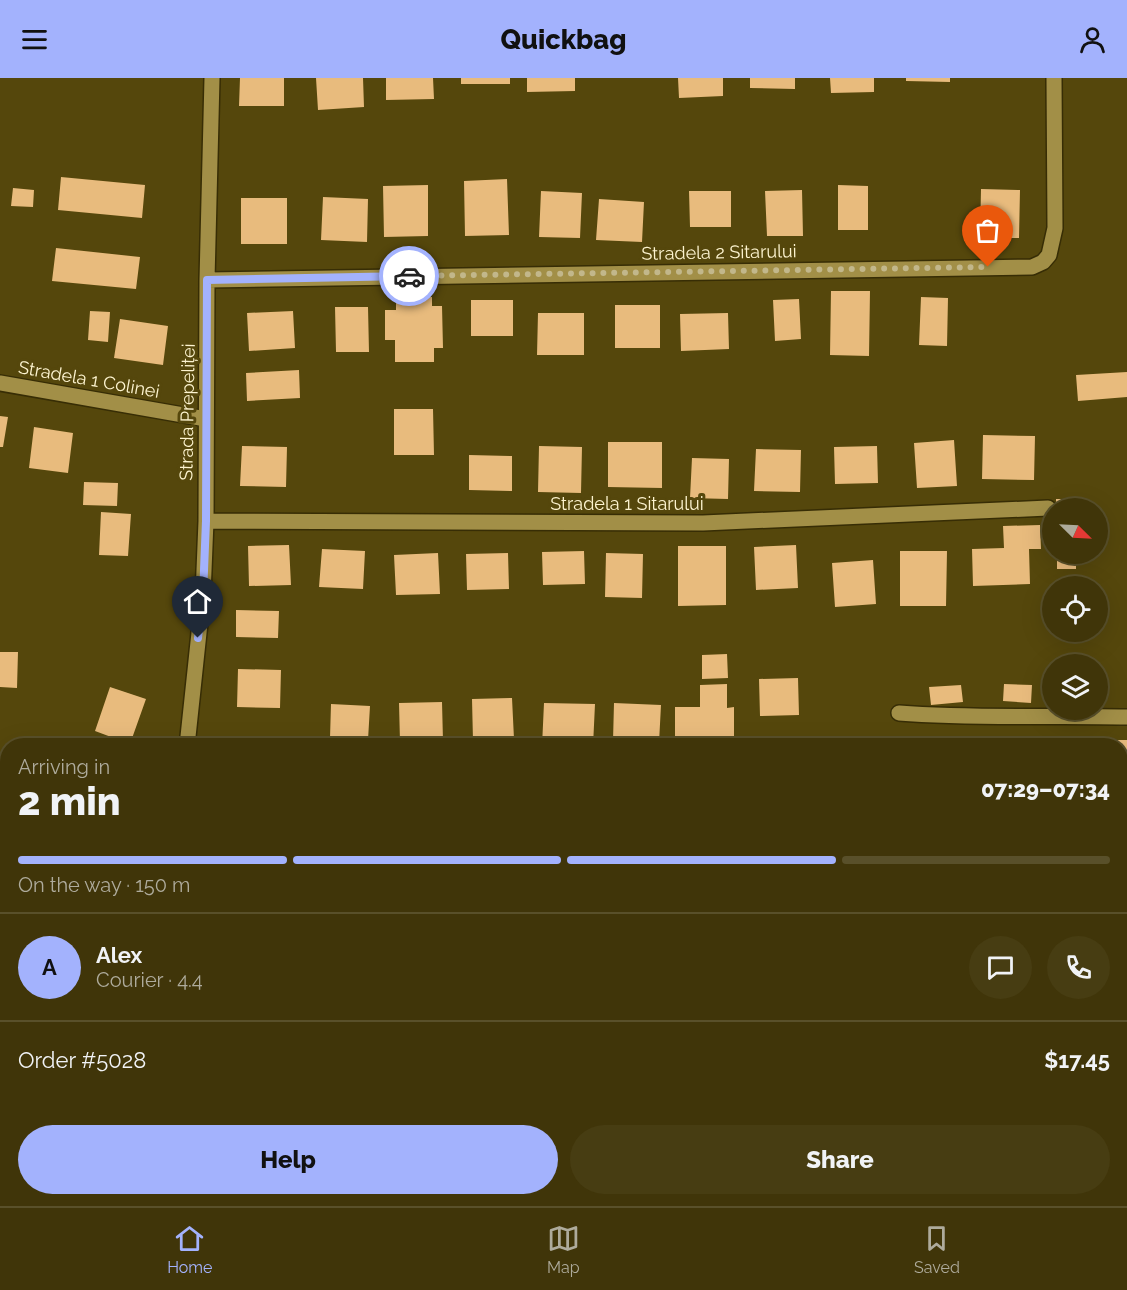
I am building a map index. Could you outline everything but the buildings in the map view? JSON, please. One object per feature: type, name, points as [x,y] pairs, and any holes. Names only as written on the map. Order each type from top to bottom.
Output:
[{"type":"street","name":"Strada Prepeliței","points":[[188,738],[203,595],[206,521],[207,280],[212,78]]},
{"type":"street","name":"Stradela 2 Sitarului","points":[[207,280],[1032,267],[1043,262],[1049,255],[1055,228],[1054,78]]},
{"type":"street","name":"Stradela 1 Colinei","points":[[0,383],[206,419]]},
{"type":"street","name":"Stradela 1 Sitarului","points":[[206,521],[703,523],[1042,508]]},
{"type":"street","points":[[899,713],[941,716],[1127,717]]},
{"type":"way so far","points":[[409,276],[988,267]]},
{"type":"route","points":[[198,638],[203,595],[206,521],[207,280],[409,276]]}]
